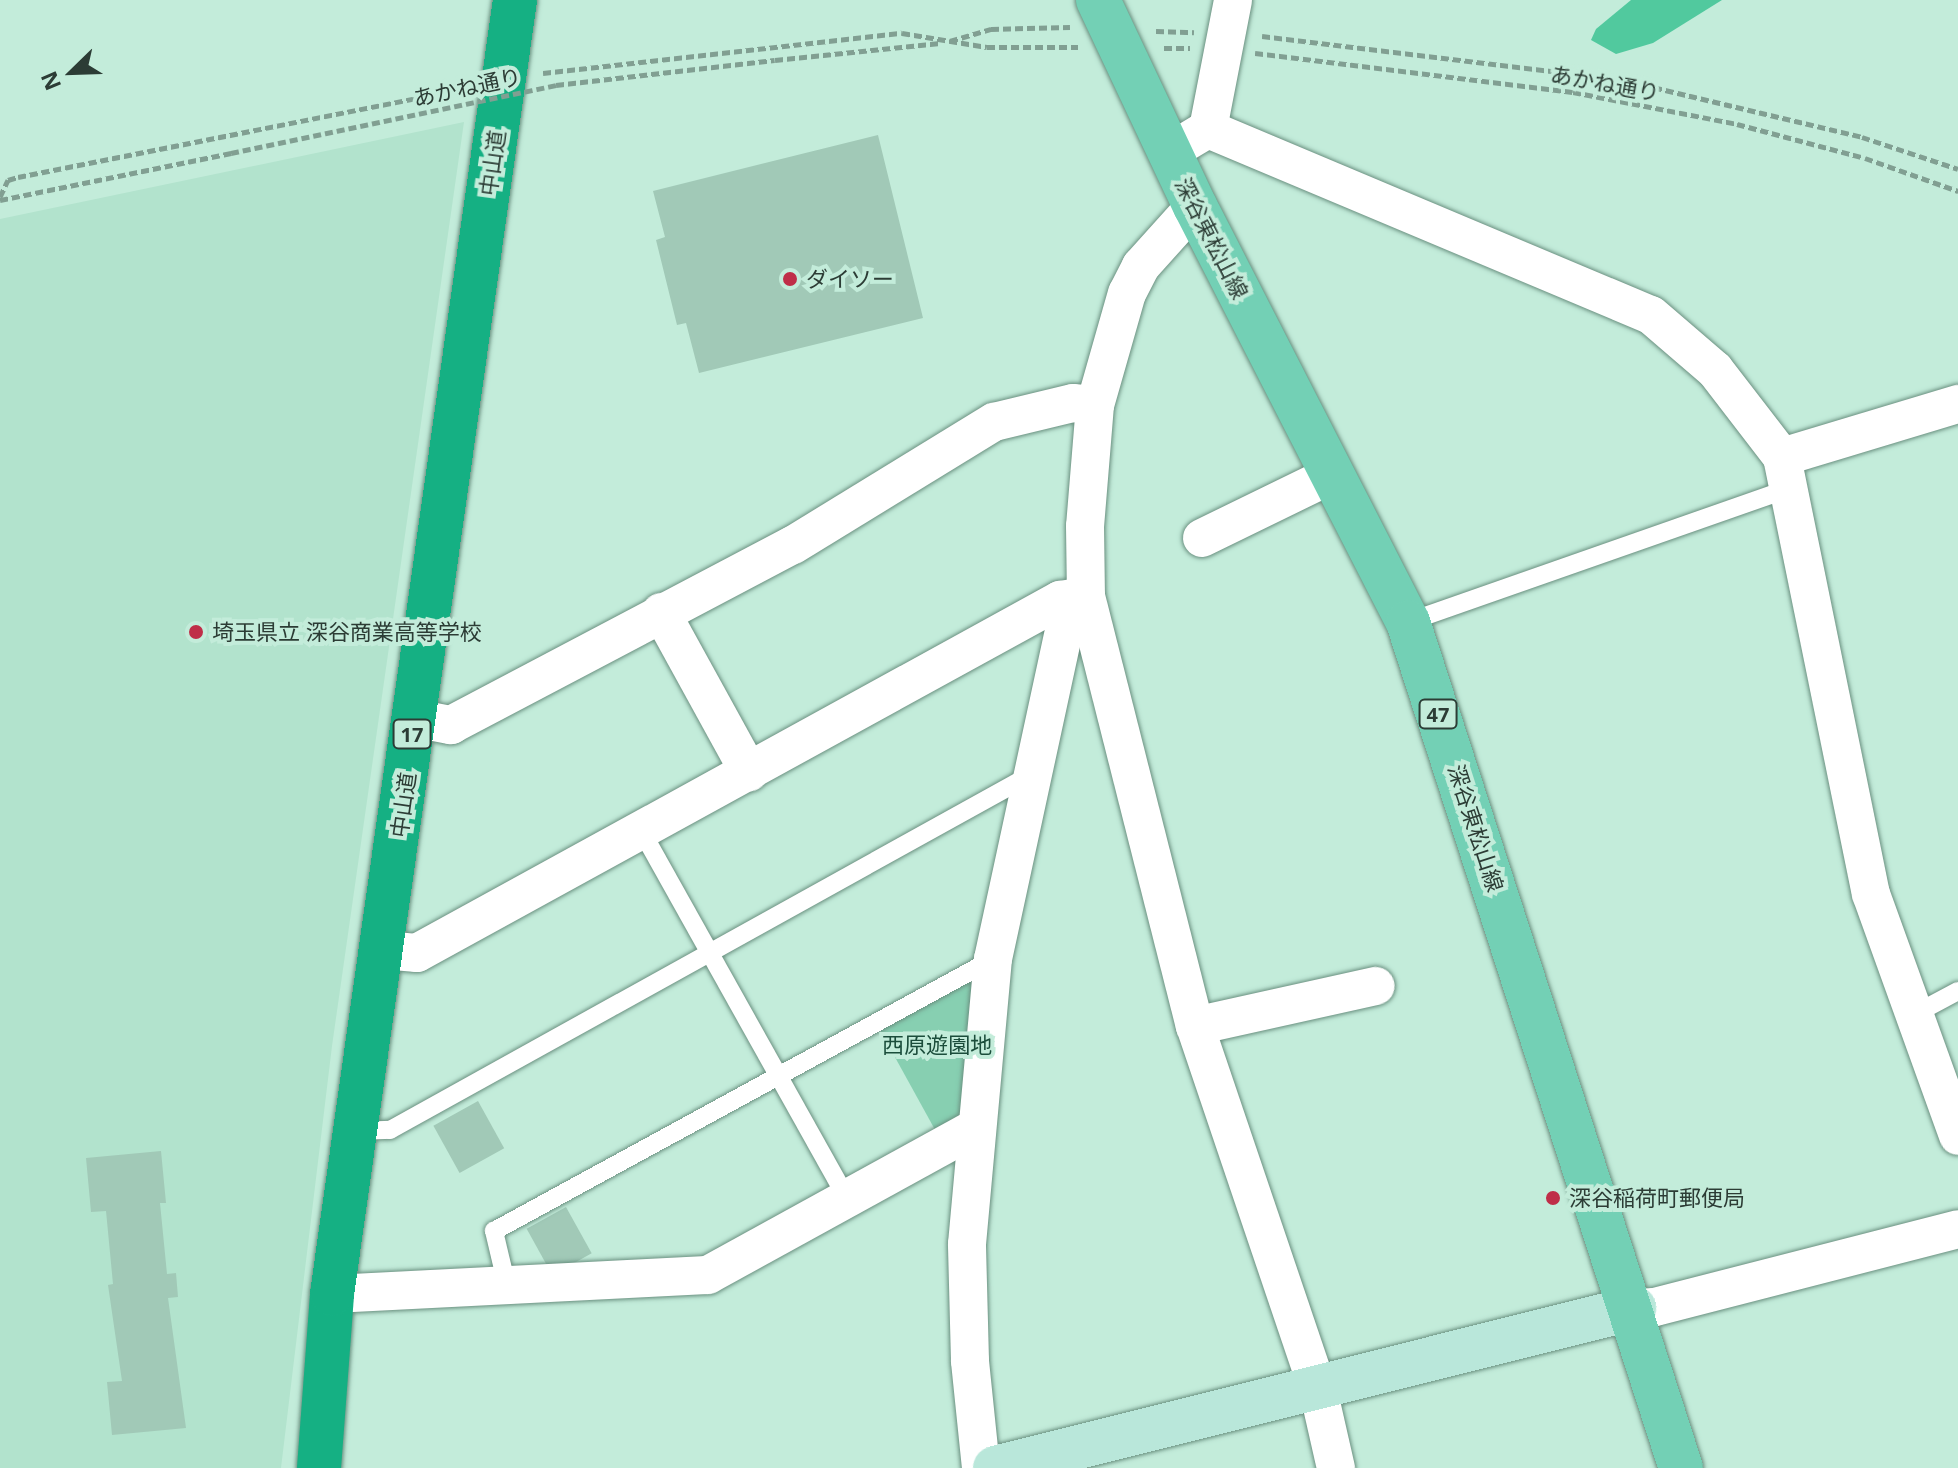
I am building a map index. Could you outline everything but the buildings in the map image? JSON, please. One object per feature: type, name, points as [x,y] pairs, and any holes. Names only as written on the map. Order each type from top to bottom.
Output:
[{"type":"highway","name":"中山道","points":[[319,1468],[332,1294],[515,0]]},
{"type":"main road","name":"深谷東松山線","points":[[1098,0],[1195,206],[1408,622],[1634,1308],[1681,1468]]},
{"type":"street","points":[[1170,152],[1208,129],[1233,0]]},
{"type":"street","points":[[1208,129],[1651,315],[1715,370],[1785,473],[1871,894],[1958,1136]]},
{"type":"street","points":[[1195,206],[1141,266],[1127,293],[1095,405],[1085,526],[1086,596],[1195,1026],[1318,1389],[1336,1468]]},
{"type":"street","points":[[414,718],[451,725],[874,499],[994,422],[1073,403],[1095,405]]},
{"type":"street","points":[[1785,473],[1958,404]]},
{"type":"street","points":[[1202,538],[1333,474]]},
{"type":"street","points":[[383,950],[417,953],[1060,600],[1086,596]]},
{"type":"street","points":[[981,1468],[970,1361],[967,1258],[975,1128],[993,959],[1064,631],[1086,596]]},
{"type":"street","points":[[661,612],[749,772]]},
{"type":"street","points":[[1195,1026],[1376,986]]},
{"type":"street","points":[[332,1294],[708,1275],[975,1128]]},
{"type":"street","points":[[995,1468],[1634,1308],[1655,1307],[1958,1229]]},
{"type":"lane","points":[[1408,622],[1785,473]]},
{"type":"lane","points":[[357,1131],[390,1130],[1032,774]]},
{"type":"lane","points":[[641,830],[846,1197]]},
{"type":"lane","points":[[507,1286],[494,1231],[993,959]]},
{"type":"lane","points":[[1913,1015],[1958,991]]},
{"type":"path","name":"あかね通り","points":[[0,198],[556,85],[947,42],[902,33],[556,69],[531,77]]},
{"type":"path","name":"あかね通り","points":[[1256,35],[1619,79],[1862,137],[1958,169]]},
{"type":"path","name":"あかね通り","points":[[1238,51],[1573,92],[1693,115],[1865,158],[1958,191]]},
{"type":"path","points":[[0,198],[8,180],[18,177],[453,88],[476,90]]},
{"type":"shaded area","points":[[1631,0],[1722,0],[1653,43],[1616,54],[1591,40],[1596,29]]},
{"type":"shaded area","name":"埼玉県立 深谷商業高等学校","points":[[464,122],[332,1046],[281,1468],[0,1468],[0,219]]},
{"type":"green space","name":"西原遊園地","points":[[971,980],[982,987],[971,1113],[939,1137],[880,1030]]},
{"type":"place","name":"ダイソー","points":[[790,279]]},
{"type":"place","name":"埼玉県立 深谷商業高等学校","points":[[196,632]]},
{"type":"place","name":"深谷稲荷町郵便局","points":[[1553,1198]]}]
